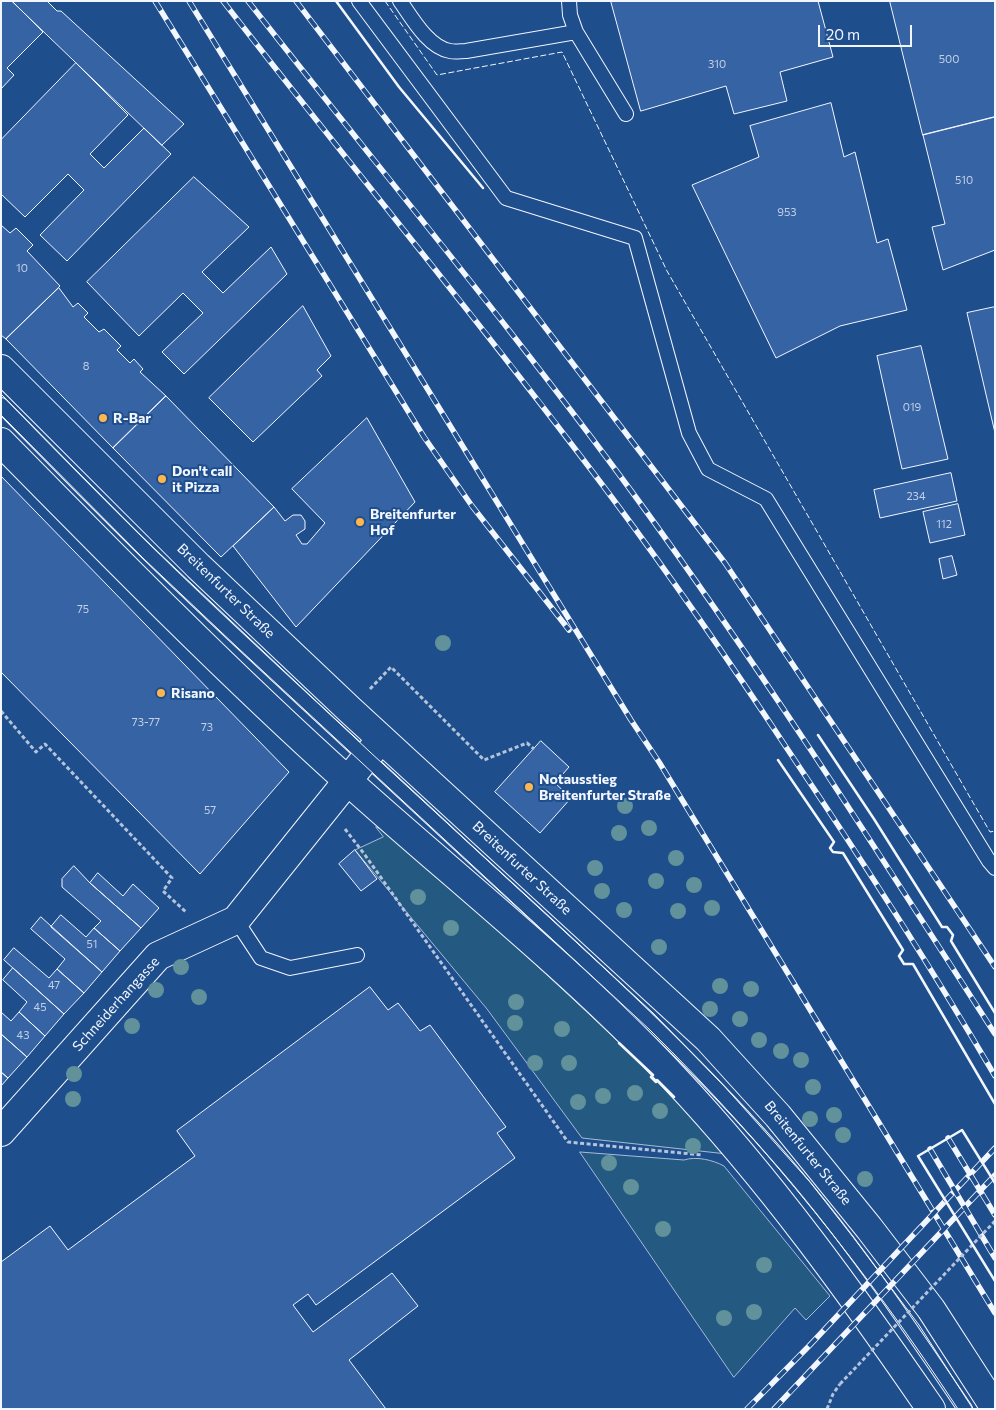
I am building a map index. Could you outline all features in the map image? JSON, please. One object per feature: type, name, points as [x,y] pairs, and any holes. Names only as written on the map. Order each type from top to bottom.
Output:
[{"type":"main road","name":"Breitenfurter Straße","points":[[1,369],[198,566],[374,748],[708,1039],[778,1116],[869,1228],[932,1309],[995,1408]]},
{"type":"main road","points":[[1,442],[187,630],[268,708],[569,976],[639,1041],[675,1078],[717,1125],[812,1243],[931,1409]]},
{"type":"main road","name":"Schneiderhangasse","points":[[1,1132],[158,956],[236,920],[374,748]]},
{"type":"lane","points":[[359,1],[506,198],[635,238],[689,433],[708,469],[766,498],[995,868]]},
{"type":"lane","points":[[400,1],[422,32],[436,44],[450,51],[466,51],[576,32]]},
{"type":"lane","points":[[569,1],[570,15],[576,32],[626,114]]},
{"type":"lane","name":"Breitenfurter Straße","points":[[1,406],[180,584],[374,748],[553,929],[720,1091],[776,1153],[846,1240],[915,1334],[965,1409]]},
{"type":"lane","points":[[236,920],[261,958],[290,968],[357,955]]},
{"type":"path","points":[[366,694],[390,667],[484,760],[528,743],[534,749]]},
{"type":"path","points":[[1,711],[36,752],[45,744],[172,878],[163,891],[208,932]]},
{"type":"path","points":[[327,808],[366,855],[568,1142],[704,1155]]},
{"type":"path","points":[[827,1409],[833,1394],[840,1384],[995,1221]]},
{"type":"path","points":[[871,1344],[877,1351]]},
{"type":"shaded area","points":[[376,827],[386,831],[554,982],[653,1075],[651,1077],[656,1082],[657,1080],[727,1154],[582,1138],[487,1009],[355,850],[383,837]]},
{"type":"shaded area","points":[[580,1152],[684,1160],[710,1160],[724,1166],[830,1296],[806,1320],[795,1308],[734,1377]]},
{"type":"building","points":[[1,1],[12,1],[43,32],[7,68],[14,75],[1,89]]},
{"type":"building","points":[[12,1],[47,1],[57,11],[61,11],[184,124],[162,145]]},
{"type":"building","points":[[611,1],[818,1],[833,57],[780,72],[787,101],[734,114],[726,86],[641,111]]},
{"type":"building","points":[[890,1],[995,1],[995,117],[923,135]]},
{"type":"building","points":[[76,63],[128,115],[90,154],[104,168],[144,128],[171,154],[67,261],[40,235],[84,190],[68,174],[25,217],[1,194],[1,140]]},
{"type":"building","points":[[831,103],[844,157],[855,152],[877,243],[888,239],[907,310],[840,326],[776,358],[692,185],[759,157],[750,126]]},
{"type":"building","points":[[995,117],[995,250],[943,270],[932,227],[945,224],[923,135]]},
{"type":"building","points":[[194,177],[249,227],[202,272],[223,293],[271,247],[287,274],[184,374],[162,352],[203,313],[183,293],[139,336],[87,282]]},
{"type":"building","points":[[1,225],[10,233],[16,228],[33,245],[27,251],[60,286],[6,339],[1,335]]},
{"type":"building","points":[[59,288],[73,307],[78,303],[88,313],[84,317],[99,332],[104,329],[121,346],[117,350],[130,363],[134,359],[143,369],[140,372],[166,396],[113,448],[6,339]]},
{"type":"building","points":[[303,306],[331,356],[317,370],[322,376],[253,442],[209,398]]},
{"type":"building","points":[[995,307],[995,433],[967,313]]},
{"type":"building","points":[[921,346],[948,459],[902,469],[877,356]]},
{"type":"building","points":[[166,396],[274,507],[221,557],[113,448]]},
{"type":"building","name":"Breitenfurter Hof","points":[[367,418],[415,502],[296,627],[233,546],[274,507],[285,521],[293,515],[301,515],[305,521],[305,529],[296,535],[302,544],[307,544],[325,523],[292,489]]},
{"type":"building","points":[[951,473],[957,501],[880,518],[874,490]]},
{"type":"building","points":[[1,476],[289,772],[200,874],[1,672]]},
{"type":"building","points":[[958,504],[965,535],[930,543],[923,512]]},
{"type":"building","points":[[952,556],[957,575],[943,579],[939,559]]},
{"type":"building","name":"Notausstieg Breitenfurter Straße","points":[[541,741],[569,767],[555,783],[571,798],[540,833],[495,792]]},
{"type":"building","points":[[355,850],[377,879],[361,891],[339,864]]},
{"type":"building","points":[[74,866],[90,883],[141,928],[120,951],[94,928],[101,921],[62,887],[62,879]]},
{"type":"building","points":[[98,873],[123,896],[133,884],[159,908],[141,928],[90,883]]},
{"type":"building","points":[[61,915],[86,937],[94,928],[120,951],[102,972],[51,927]]},
{"type":"building","points":[[41,917],[102,972],[84,993],[57,969],[65,959],[31,929]]},
{"type":"building","points":[[14,948],[49,978],[57,969],[84,993],[64,1014],[4,960]]},
{"type":"building","points":[[13,968],[64,1014],[45,1036],[19,1012],[27,1002],[3,980]]},
{"type":"building","points":[[370,987],[388,1010],[398,1003],[420,1031],[430,1025],[506,1127],[497,1133],[515,1158],[316,1305],[308,1294],[293,1305],[313,1332],[392,1273],[418,1306],[349,1360],[386,1409],[1,1409],[1,1262],[50,1226],[68,1250],[195,1156],[177,1131]]},
{"type":"building","points":[[1,1012],[11,1021],[19,1012],[45,1036],[27,1057],[1,1034]]},
{"type":"building","points":[[1,1034],[27,1057],[8,1078],[1,1072]]},
{"type":"building","points":[[1,1072],[8,1078],[1,1086]]},
{"type":"tram line","points":[[1,394],[142,537],[370,752],[653,1013],[725,1087],[810,1182],[853,1237],[919,1325],[973,1409]]},
{"type":"tram line","points":[[1,415],[145,560],[650,1030],[693,1074],[775,1164],[852,1259],[924,1358],[958,1409]]},
{"type":"railway","points":[[155,1],[424,437],[472,506],[569,630]]},
{"type":"railway","points":[[189,1],[631,720],[659,762],[995,1313]]},
{"type":"railway","points":[[223,1],[517,373],[658,561],[746,686],[842,830],[920,952],[995,1076]]},
{"type":"railway","points":[[248,1],[492,309],[635,496],[774,695],[995,1034]]},
{"type":"railway","points":[[296,1],[725,563],[995,967]]},
{"type":"railway","points":[[948,1138],[995,1215]]},
{"type":"railway","points":[[747,1409],[809,1346],[995,1148]]},
{"type":"railway","points":[[930,1149],[995,1258]]},
{"type":"railway","points":[[774,1409],[995,1175]]},
{"type":"fence","points":[[385,1],[437,75],[562,52],[667,271],[990,832],[995,831]]},
{"type":"wall","points":[[336,1],[399,87],[483,188]]},
{"type":"wall","points":[[818,735],[942,927],[947,927],[953,935],[951,941],[995,1013]]},
{"type":"wall","points":[[778,760],[834,842],[830,848],[833,852],[843,853],[903,950],[899,956],[904,964],[913,964],[995,1104]]},
{"type":"wall","points":[[619,1043],[653,1075],[651,1077],[656,1082],[657,1080],[674,1097]]},
{"type":"wall","points":[[995,1183],[962,1130],[918,1156],[995,1281]]},
{"type":"place","name":"R-Bar","points":[[103,418]]},
{"type":"place","name":"Don't call it Pizza","points":[[162,479]]},
{"type":"place","name":"Breitenfurter Hof","points":[[360,522]]},
{"type":"place","name":"Risano","points":[[161,693]]},
{"type":"place","name":"Notausstieg Breitenfurter Straße","points":[[529,787]]}]
